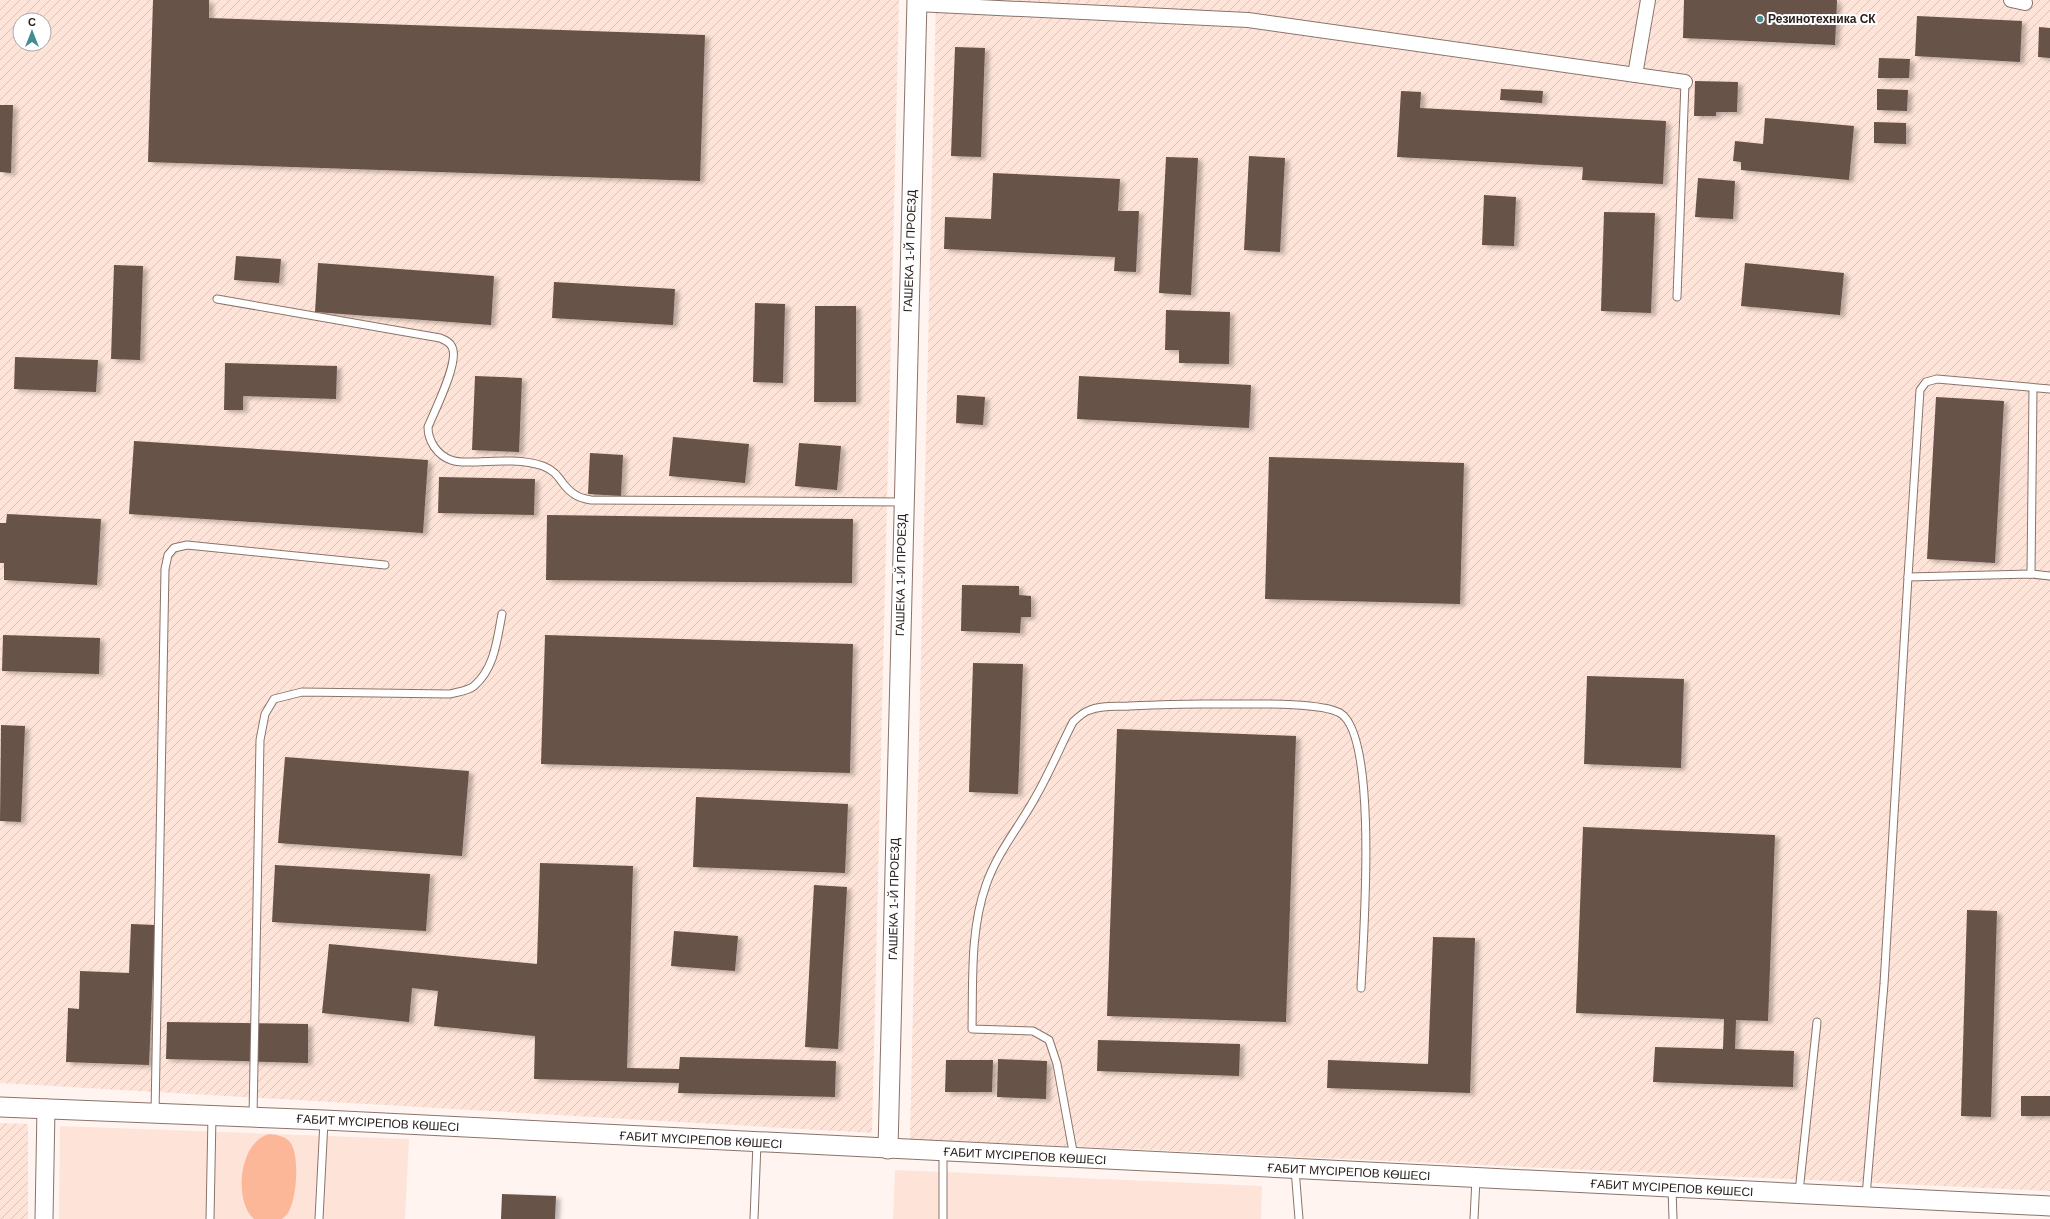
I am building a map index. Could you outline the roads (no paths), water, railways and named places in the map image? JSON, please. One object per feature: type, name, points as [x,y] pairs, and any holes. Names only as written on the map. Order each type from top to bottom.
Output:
[{"type":"main road","name":"ГАШЕКА 1-Й ПРОЕЗД","points":[[888,1149],[903,502],[917,2]]},
{"type":"main road","name":"ҒАБИТ МҮСІРЕПОВ КӨШЕСІ","points":[[0,1107],[324,1120],[757,1143],[2050,1206]]},
{"type":"street","points":[[1635,75],[1648,0]]},
{"type":"street","points":[[2011,0],[2025,2]]},
{"type":"street","points":[[917,2],[1248,20],[1685,82]]},
{"type":"street","points":[[44,1219],[46,1108]]},
{"type":"lane","points":[[1677,297],[1685,82]]},
{"type":"lane","points":[[217,299],[440,338],[448,342],[453,348],[454,362],[428,427],[428,437],[437,450],[452,461],[509,461],[540,466],[551,470],[558,475],[574,494],[591,500],[903,502]]},
{"type":"lane","points":[[1866,1197],[1884,984],[1920,390],[1926,382],[1937,379],[2050,389]]},
{"type":"lane","points":[[2032,574],[2033,388]]},
{"type":"lane","points":[[155,1113],[165,569],[168,555],[174,548],[188,545],[385,566]]},
{"type":"lane","points":[[1908,577],[2032,574],[2050,576]]},
{"type":"lane","points":[[253,1117],[260,740],[265,714],[274,699],[302,692],[450,694],[473,687],[487,671],[493,658],[502,614]]},
{"type":"lane","points":[[1074,1158],[1057,1064],[1049,1040],[1033,1031],[972,1029],[972,1007],[976,934],[979,910],[986,884],[996,863],[1036,798],[1073,722],[1080,715],[1098,707],[1191,704],[1295,705],[1327,708],[1340,713],[1349,720],[1359,748],[1367,846],[1361,988]]},
{"type":"lane","points":[[1798,1194],[1817,1022]]},
{"type":"lane","points":[[210,1219],[212,1115]]},
{"type":"lane","points":[[319,1219],[324,1120]]},
{"type":"lane","points":[[754,1219],[757,1143]]},
{"type":"lane","points":[[943,1152],[943,1219]]},
{"type":"lane","points":[[1295,1169],[1299,1219]]},
{"type":"lane","points":[[1474,1219],[1476,1178]]},
{"type":"lane","points":[[1672,1188],[1673,1219]]},
{"type":"place","name":"Резинотехника СК","points":[[1760,19]]}]
